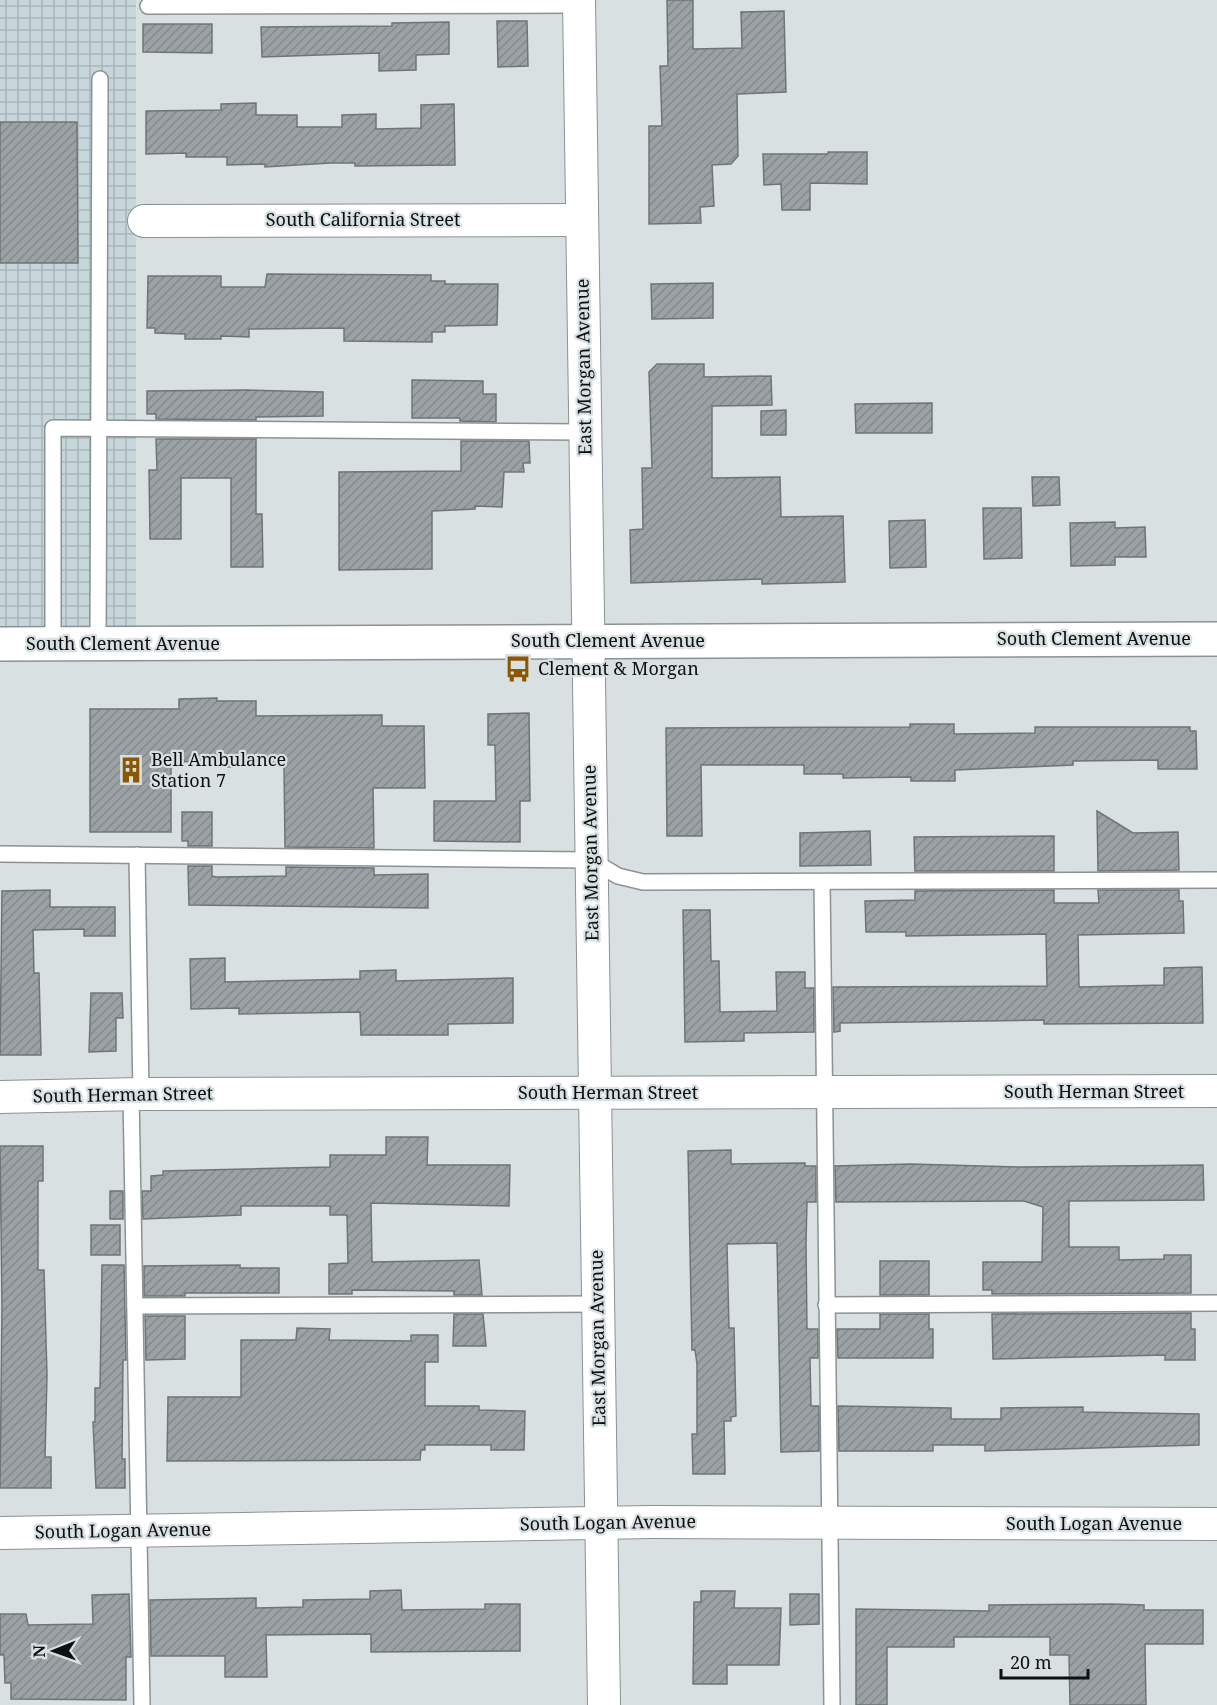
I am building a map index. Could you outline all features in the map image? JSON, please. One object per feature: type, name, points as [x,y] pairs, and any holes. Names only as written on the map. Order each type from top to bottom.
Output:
[{"type":"street","name":"East Morgan Avenue","points":[[579,3],[604,1705]]},
{"type":"street","name":"South California Street","points":[[144,220],[582,220]]},
{"type":"street","name":"South Clement Avenue","points":[[0,644],[1217,639]]},
{"type":"street","name":"South Herman Street","points":[[0,1097],[136,1094],[594,1092],[824,1094],[1217,1091]]},
{"type":"street","name":"South Logan Avenue","points":[[0,1533],[601,1522],[1217,1524]]},
{"type":"lane","points":[[148,6],[579,3]]},
{"type":"lane","points":[[98,644],[100,79]]},
{"type":"lane","points":[[53,644],[53,428],[585,432]]},
{"type":"lane","points":[[0,854],[591,860],[618,876],[644,882],[1217,880]]},
{"type":"lane","points":[[137,855],[135,1306],[142,1705]]},
{"type":"lane","points":[[822,882],[832,1705]]},
{"type":"lane","points":[[826,1305],[1217,1303]]},
{"type":"lane","points":[[135,1306],[598,1304]]},
{"type":"shaded area","points":[[0,0],[136,0],[136,644],[0,644]]},
{"type":"building","points":[[667,0],[693,0],[693,49],[742,48],[741,12],[784,11],[786,92],[737,94],[738,156],[731,164],[712,165],[714,206],[700,207],[701,223],[649,224],[649,126],[662,126],[660,66],[668,66]]},
{"type":"building","points":[[497,21],[527,21],[528,66],[498,67]]},
{"type":"building","points":[[449,22],[449,54],[416,55],[416,70],[379,71],[379,53],[262,57],[261,27],[392,26],[392,23]]},
{"type":"building","points":[[143,24],[212,24],[212,53],[143,52]]},
{"type":"building","points":[[256,103],[256,115],[297,115],[297,127],[342,127],[342,115],[376,114],[376,129],[421,128],[421,105],[454,104],[455,165],[355,166],[355,163],[330,163],[265,167],[265,164],[227,165],[227,157],[186,157],[186,153],[146,154],[146,111],[221,110],[221,104]]},
{"type":"building","points":[[0,122],[77,122],[78,263],[0,263]]},
{"type":"building","points":[[828,152],[867,152],[867,184],[810,183],[810,210],[782,210],[781,184],[764,185],[763,154],[828,154]]},
{"type":"building","points":[[267,274],[431,275],[431,281],[445,281],[445,284],[498,284],[497,325],[445,326],[445,332],[432,332],[432,342],[344,341],[344,328],[249,329],[249,337],[221,336],[221,339],[185,339],[185,334],[155,333],[155,328],[147,328],[148,276],[221,276],[221,287],[265,287]]},
{"type":"building","points":[[713,283],[713,318],[652,319],[651,284]]},
{"type":"building","points":[[657,364],[704,364],[704,377],[771,376],[772,405],[712,406],[712,478],[780,477],[781,517],[843,516],[845,582],[762,584],[762,579],[631,583],[630,530],[643,529],[642,468],[652,468],[649,372]]},
{"type":"building","points":[[412,380],[483,381],[483,394],[496,394],[496,422],[460,421],[460,418],[412,418]]},
{"type":"building","points":[[147,391],[323,392],[323,416],[256,417],[256,420],[156,419],[156,414],[147,414]]},
{"type":"building","points":[[932,403],[932,433],[856,433],[855,404]]},
{"type":"building","points":[[786,410],[786,435],[761,435],[761,411]]},
{"type":"building","points":[[156,439],[256,439],[256,514],[262,514],[263,567],[231,567],[231,478],[181,478],[181,539],[150,539],[149,470],[157,470]]},
{"type":"building","points":[[461,441],[529,441],[530,463],[523,463],[524,472],[504,472],[502,507],[475,506],[475,509],[432,511],[432,569],[339,570],[339,472],[461,471]]},
{"type":"building","points":[[1032,477],[1059,477],[1060,505],[1033,506]]},
{"type":"building","points":[[983,508],[1021,508],[1022,558],[984,559]]},
{"type":"building","points":[[925,520],[926,567],[890,568],[889,521]]},
{"type":"building","points":[[1115,522],[1115,528],[1145,527],[1146,557],[1115,557],[1115,565],[1071,566],[1070,523]]},
{"type":"building","points":[[217,698],[217,701],[256,701],[256,716],[382,715],[382,726],[424,726],[425,788],[373,788],[374,848],[285,847],[284,766],[217,767],[216,761],[171,762],[171,832],[90,832],[90,709],[179,709],[179,699]]},
{"type":"building","points":[[529,713],[530,801],[520,801],[520,842],[434,841],[434,801],[496,801],[495,745],[488,745],[488,714]]},
{"type":"building","points":[[910,724],[954,724],[954,734],[1035,733],[1035,727],[1190,727],[1190,731],[1196,731],[1197,769],[1158,769],[1158,760],[1073,761],[1073,765],[955,770],[955,781],[911,781],[911,777],[843,778],[843,774],[804,774],[804,765],[701,765],[702,836],[667,836],[666,728],[910,727]]},
{"type":"building","points":[[1097,811],[1133,833],[1178,832],[1179,870],[1098,871]]},
{"type":"building","points":[[182,812],[212,812],[212,846],[188,846],[188,841],[182,841]]},
{"type":"building","points":[[870,831],[871,865],[800,866],[800,833]]},
{"type":"building","points":[[1054,836],[1054,871],[915,871],[914,837]]},
{"type":"building","points":[[188,866],[212,866],[212,876],[216,877],[286,876],[286,867],[374,868],[374,875],[428,874],[428,908],[189,905]]},
{"type":"building","points":[[50,890],[50,907],[115,907],[115,936],[84,936],[84,929],[33,930],[34,973],[39,973],[41,1055],[0,1055],[2,891]]},
{"type":"building","points":[[1054,890],[1054,903],[1099,903],[1098,890],[1179,890],[1179,901],[1183,901],[1184,933],[1078,935],[1079,987],[1164,985],[1164,968],[1202,967],[1203,1023],[1044,1024],[1044,1020],[840,1023],[840,1031],[834,1032],[833,987],[1047,986],[1046,934],[906,936],[906,932],[866,932],[865,901],[915,900],[915,891]]},
{"type":"building","points":[[683,910],[710,910],[711,961],[719,961],[720,1012],[777,1011],[776,972],[805,972],[805,988],[814,988],[814,1032],[744,1033],[744,1041],[685,1042]]},
{"type":"building","points":[[225,958],[225,982],[360,979],[360,971],[396,970],[396,981],[513,978],[513,1023],[448,1024],[448,1035],[361,1035],[360,1012],[239,1014],[239,1008],[191,1009],[190,959]]},
{"type":"building","points":[[91,993],[122,993],[123,1018],[116,1018],[116,1051],[89,1052]]},
{"type":"building","points":[[386,1137],[428,1137],[427,1165],[510,1165],[509,1206],[371,1203],[372,1262],[479,1260],[482,1295],[454,1295],[454,1291],[352,1290],[352,1294],[329,1294],[329,1264],[348,1263],[347,1215],[330,1215],[330,1206],[241,1206],[241,1215],[143,1219],[142,1191],[151,1191],[151,1176],[163,1175],[163,1171],[330,1167],[330,1155],[386,1155]]},
{"type":"building","points":[[0,1146],[43,1146],[43,1181],[38,1181],[38,1270],[44,1270],[47,1375],[45,1457],[51,1457],[51,1488],[0,1488],[2,1306]]},
{"type":"building","points":[[731,1150],[731,1164],[805,1163],[805,1166],[816,1166],[816,1202],[807,1202],[806,1243],[807,1329],[818,1329],[818,1358],[810,1358],[811,1406],[819,1406],[819,1451],[781,1452],[777,1243],[727,1244],[729,1328],[734,1328],[736,1416],[731,1417],[731,1421],[724,1421],[725,1474],[693,1474],[692,1434],[697,1434],[697,1364],[695,1350],[692,1350],[688,1151]]},
{"type":"building","points":[[910,1164],[1019,1167],[1203,1165],[1204,1200],[1069,1201],[1069,1247],[1119,1247],[1119,1260],[1164,1259],[1164,1255],[1191,1255],[1191,1293],[992,1294],[992,1290],[983,1290],[983,1262],[1042,1262],[1043,1207],[1024,1201],[836,1202],[835,1166]]},
{"type":"building","points":[[110,1191],[123,1191],[123,1219],[110,1219]]},
{"type":"building","points":[[91,1225],[120,1225],[120,1255],[91,1255]]},
{"type":"building","points":[[880,1261],[929,1261],[929,1295],[880,1295]]},
{"type":"building","points":[[102,1265],[124,1265],[126,1360],[123,1360],[122,1459],[125,1459],[125,1488],[96,1488],[93,1422],[95,1422],[95,1388],[100,1388]]},
{"type":"building","points":[[240,1265],[240,1268],[279,1268],[279,1293],[185,1293],[185,1296],[144,1296],[144,1266]]},
{"type":"building","points":[[1191,1313],[1191,1329],[1195,1329],[1195,1360],[1165,1360],[1165,1355],[993,1359],[992,1314]]},
{"type":"building","points":[[454,1314],[483,1314],[486,1346],[453,1346]]},
{"type":"building","points":[[880,1314],[929,1314],[929,1329],[933,1329],[933,1358],[838,1358],[837,1329],[880,1329]]},
{"type":"building","points":[[145,1316],[185,1316],[185,1359],[146,1360]]},
{"type":"building","points":[[297,1328],[330,1329],[329,1340],[411,1341],[411,1335],[438,1335],[438,1362],[425,1362],[425,1406],[479,1406],[479,1410],[525,1411],[524,1450],[491,1450],[491,1445],[425,1445],[425,1450],[421,1450],[420,1460],[167,1461],[168,1397],[241,1397],[241,1340],[296,1340]]},
{"type":"building","points":[[838,1406],[951,1408],[951,1419],[1001,1419],[1001,1408],[1083,1407],[1083,1412],[1199,1414],[1199,1445],[985,1451],[985,1445],[933,1445],[933,1451],[839,1451]]},
{"type":"building","points":[[401,1590],[402,1610],[485,1609],[485,1604],[520,1604],[520,1651],[371,1652],[371,1634],[266,1635],[267,1677],[225,1677],[225,1656],[151,1656],[150,1600],[256,1598],[256,1608],[303,1607],[303,1600],[370,1599],[370,1591]]},
{"type":"building","points":[[701,1591],[735,1591],[734,1608],[781,1608],[779,1665],[727,1665],[727,1684],[693,1684],[694,1602],[701,1602]]},
{"type":"building","points":[[129,1594],[131,1657],[126,1657],[126,1700],[11,1699],[11,1683],[5,1683],[4,1655],[0,1655],[0,1614],[26,1614],[28,1625],[93,1624],[92,1595]]},
{"type":"building","points":[[790,1594],[819,1594],[819,1624],[790,1625]]},
{"type":"building","points":[[989,1605],[1144,1605],[1144,1610],[1203,1610],[1203,1644],[1145,1644],[1146,1705],[1070,1705],[1069,1655],[1050,1655],[1050,1637],[954,1637],[954,1647],[887,1647],[887,1705],[856,1705],[856,1609],[989,1611]]},
{"type":"place","name":"Clement & Morgan","points":[[518,669]]},
{"type":"place","name":"Bell Ambulance Station 7","points":[[131,770]]}]
